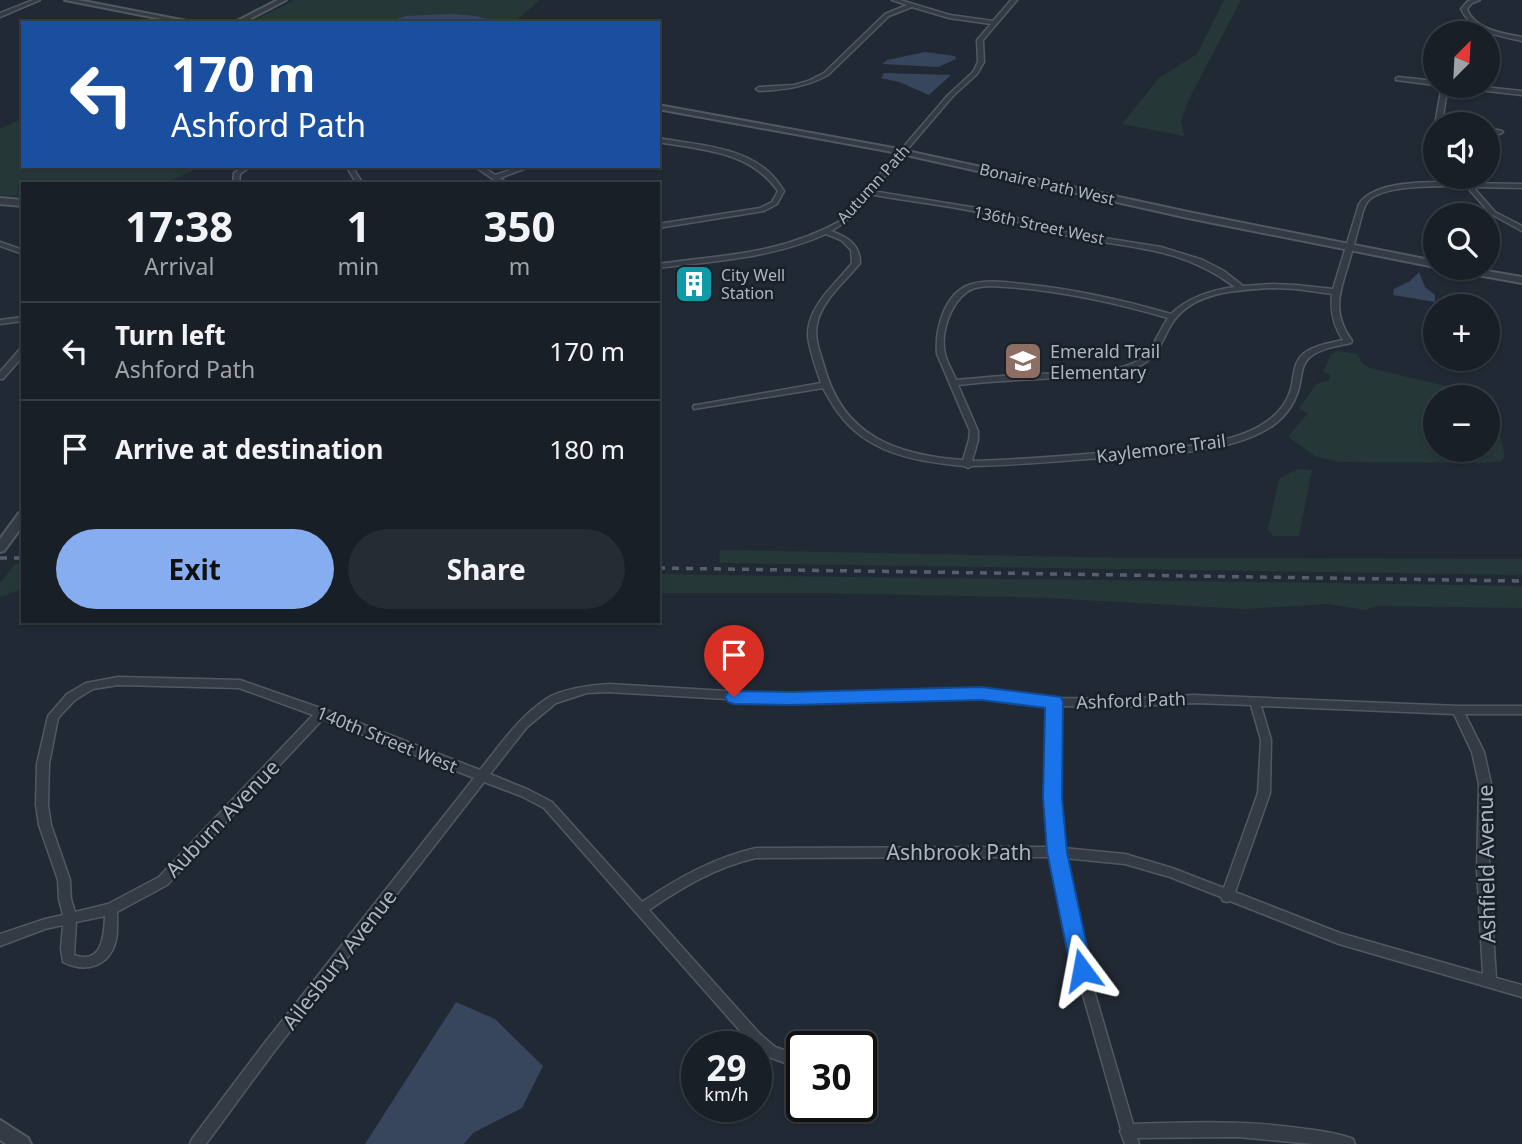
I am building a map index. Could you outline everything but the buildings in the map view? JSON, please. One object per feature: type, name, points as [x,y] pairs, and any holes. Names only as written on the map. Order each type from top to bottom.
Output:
[{"type":"street","points":[[0,15],[37,0]]},
{"type":"street","points":[[68,0],[183,21]]},
{"type":"street","points":[[240,21],[283,0]]},
{"type":"street","points":[[895,0],[949,16],[993,23]]},
{"type":"street","name":"Autumn Path","points":[[660,266],[778,247],[826,232],[842,222],[950,96],[975,73],[981,62],[980,40],[1014,0]]},
{"type":"street","points":[[1477,0],[1470,2],[1465,9],[1471,20],[1498,33],[1522,39]]},
{"type":"street","points":[[759,89],[792,87],[814,81],[826,74],[887,15],[911,5]]},
{"type":"street","points":[[1398,79],[1423,82]]},
{"type":"street","points":[[1500,90],[1522,93]]},
{"type":"street","name":"Bonaire Path West","points":[[660,107],[902,152],[1101,197],[1423,262]]},
{"type":"street","points":[[660,140],[743,158],[764,169],[780,191],[778,199],[762,210],[660,226]]},
{"type":"street","points":[[236,182],[237,173],[245,168]]},
{"type":"street","points":[[480,168],[502,182]]},
{"type":"street","points":[[495,177],[523,168]]},
{"type":"street","points":[[953,383],[1072,375],[1135,365],[1153,351],[1172,317],[1194,301],[1242,288],[1293,286],[1335,292],[1352,248],[1361,207],[1370,197],[1404,186],[1423,186]]},
{"type":"street","points":[[1500,186],[1522,186]]},
{"type":"street","points":[[1471,189],[1493,213],[1522,229]]},
{"type":"street","name":"136th Street West","points":[[868,192],[920,203],[987,212],[1063,233],[1174,251],[1218,269],[1242,288]]},
{"type":"street","points":[[0,201],[21,203]]},
{"type":"street","name":"Kaylemore Trail","points":[[826,232],[844,237],[852,244],[857,255],[856,263],[820,309],[813,324],[812,334],[825,384],[839,410],[853,425],[874,440],[926,460],[968,465],[1200,447],[1247,435],[1275,421],[1283,412],[1291,400],[1300,365],[1307,356],[1348,341],[1337,324],[1335,292]]},
{"type":"street","points":[[0,244],[21,251]]},
{"type":"street","points":[[1500,276],[1522,280]]},
{"type":"street","points":[[968,465],[966,456],[975,438],[974,431],[941,354],[939,341],[943,321],[959,294],[971,286],[987,283],[1130,304],[1172,317]]},
{"type":"street","points":[[0,322],[21,319]]},
{"type":"street","points":[[0,377],[21,353]]},
{"type":"street","points":[[697,407],[825,384]]},
{"type":"street","points":[[0,548],[21,518]]},
{"type":"street","name":"140th Street West","points":[[70,918],[64,880],[41,805],[42,773],[53,716],[84,688],[118,681],[240,684],[322,713],[548,805],[754,1037],[771,1052],[786,1057]]},
{"type":"street","name":"Ashford Path","points":[[483,777],[537,710],[552,700],[587,689],[791,699],[981,693],[1054,702],[1126,703],[1194,699],[1458,710],[1522,710]]},
{"type":"street","points":[[1054,702],[1052,797],[1057,852],[1082,970],[1130,1137],[1248,1129],[1309,1135],[1348,1144]]},
{"type":"street","points":[[1227,897],[1264,793],[1266,740],[1255,702]]},
{"type":"street","name":"Ashfield Avenue","points":[[1458,710],[1478,752],[1485,784],[1483,870],[1490,982]]},
{"type":"street","name":"Auburn Avenue","points":[[0,940],[70,918],[111,909],[169,875],[322,713]]},
{"type":"street","name":"Ailesbury Avenue","points":[[197,1144],[268,1049],[483,777]]},
{"type":"street","name":"Ashbrook Path","points":[[641,909],[698,872],[726,859],[756,853],[1057,852],[1103,856],[1150,865],[1227,897],[1382,952],[1522,991]]},
{"type":"street","points":[[70,918],[68,958],[83,963],[96,960],[109,942],[111,909]]},
{"type":"street","points":[[0,1129],[22,1144]]},
{"type":"shaded area","points":[[295,0],[540,0],[515,21],[252,21]]},
{"type":"shaded area","points":[[1224,0],[1241,0],[1188,101],[1181,121],[1184,136],[1122,124],[1159,78],[1197,54]]},
{"type":"shaded area","points":[[21,119],[21,168],[199,168],[168,182],[21,182],[21,196],[0,195],[0,129]]},
{"type":"shaded area","points":[[1338,351],[1357,354],[1363,364],[1370,368],[1442,385],[1423,385],[1423,462],[1493,462],[1485,463],[1340,462],[1317,457],[1288,437],[1308,413],[1299,409],[1316,384],[1330,380],[1330,374],[1323,372],[1331,354]]},
{"type":"shaded area","points":[[1500,434],[1505,457],[1500,461]]},
{"type":"shaded area","points":[[1298,469],[1312,470],[1299,536],[1273,536],[1268,529],[1279,479]]},
{"type":"shaded area","points":[[719,550],[1138,558],[1522,559],[1522,575],[720,563]]},
{"type":"shaded area","points":[[15,564],[21,564],[21,590],[0,597],[0,583]]},
{"type":"shaded area","points":[[660,574],[1522,586],[1522,608],[1378,606],[1365,610],[1328,604],[1243,609],[1048,598],[823,593],[660,593]]},
{"type":"water","points":[[450,14],[495,21],[390,21],[406,16]]},
{"type":"water","points":[[925,52],[955,56],[956,59],[938,67],[882,64],[887,60]]},
{"type":"water","points":[[884,73],[951,75],[929,95],[899,82],[881,78]]},
{"type":"water","points":[[1419,272],[1425,287],[1434,294],[1423,294],[1423,300],[1393,295],[1394,289],[1410,281]]},
{"type":"water","points":[[456,1002],[495,1019],[543,1066],[522,1108],[473,1133],[464,1144],[365,1144]]},
{"type":"railway","points":[[0,558],[21,558]]},
{"type":"railway","points":[[660,568],[1522,581]]},
{"type":"place","name":"City Well Station","points":[[694,284]]},
{"type":"place","name":"Emerald Trail Elementary","points":[[1023,361]]},
{"type":"route","points":[[734,697],[791,699],[981,693],[1054,702],[1052,797],[1057,852],[1082,970]]}]
